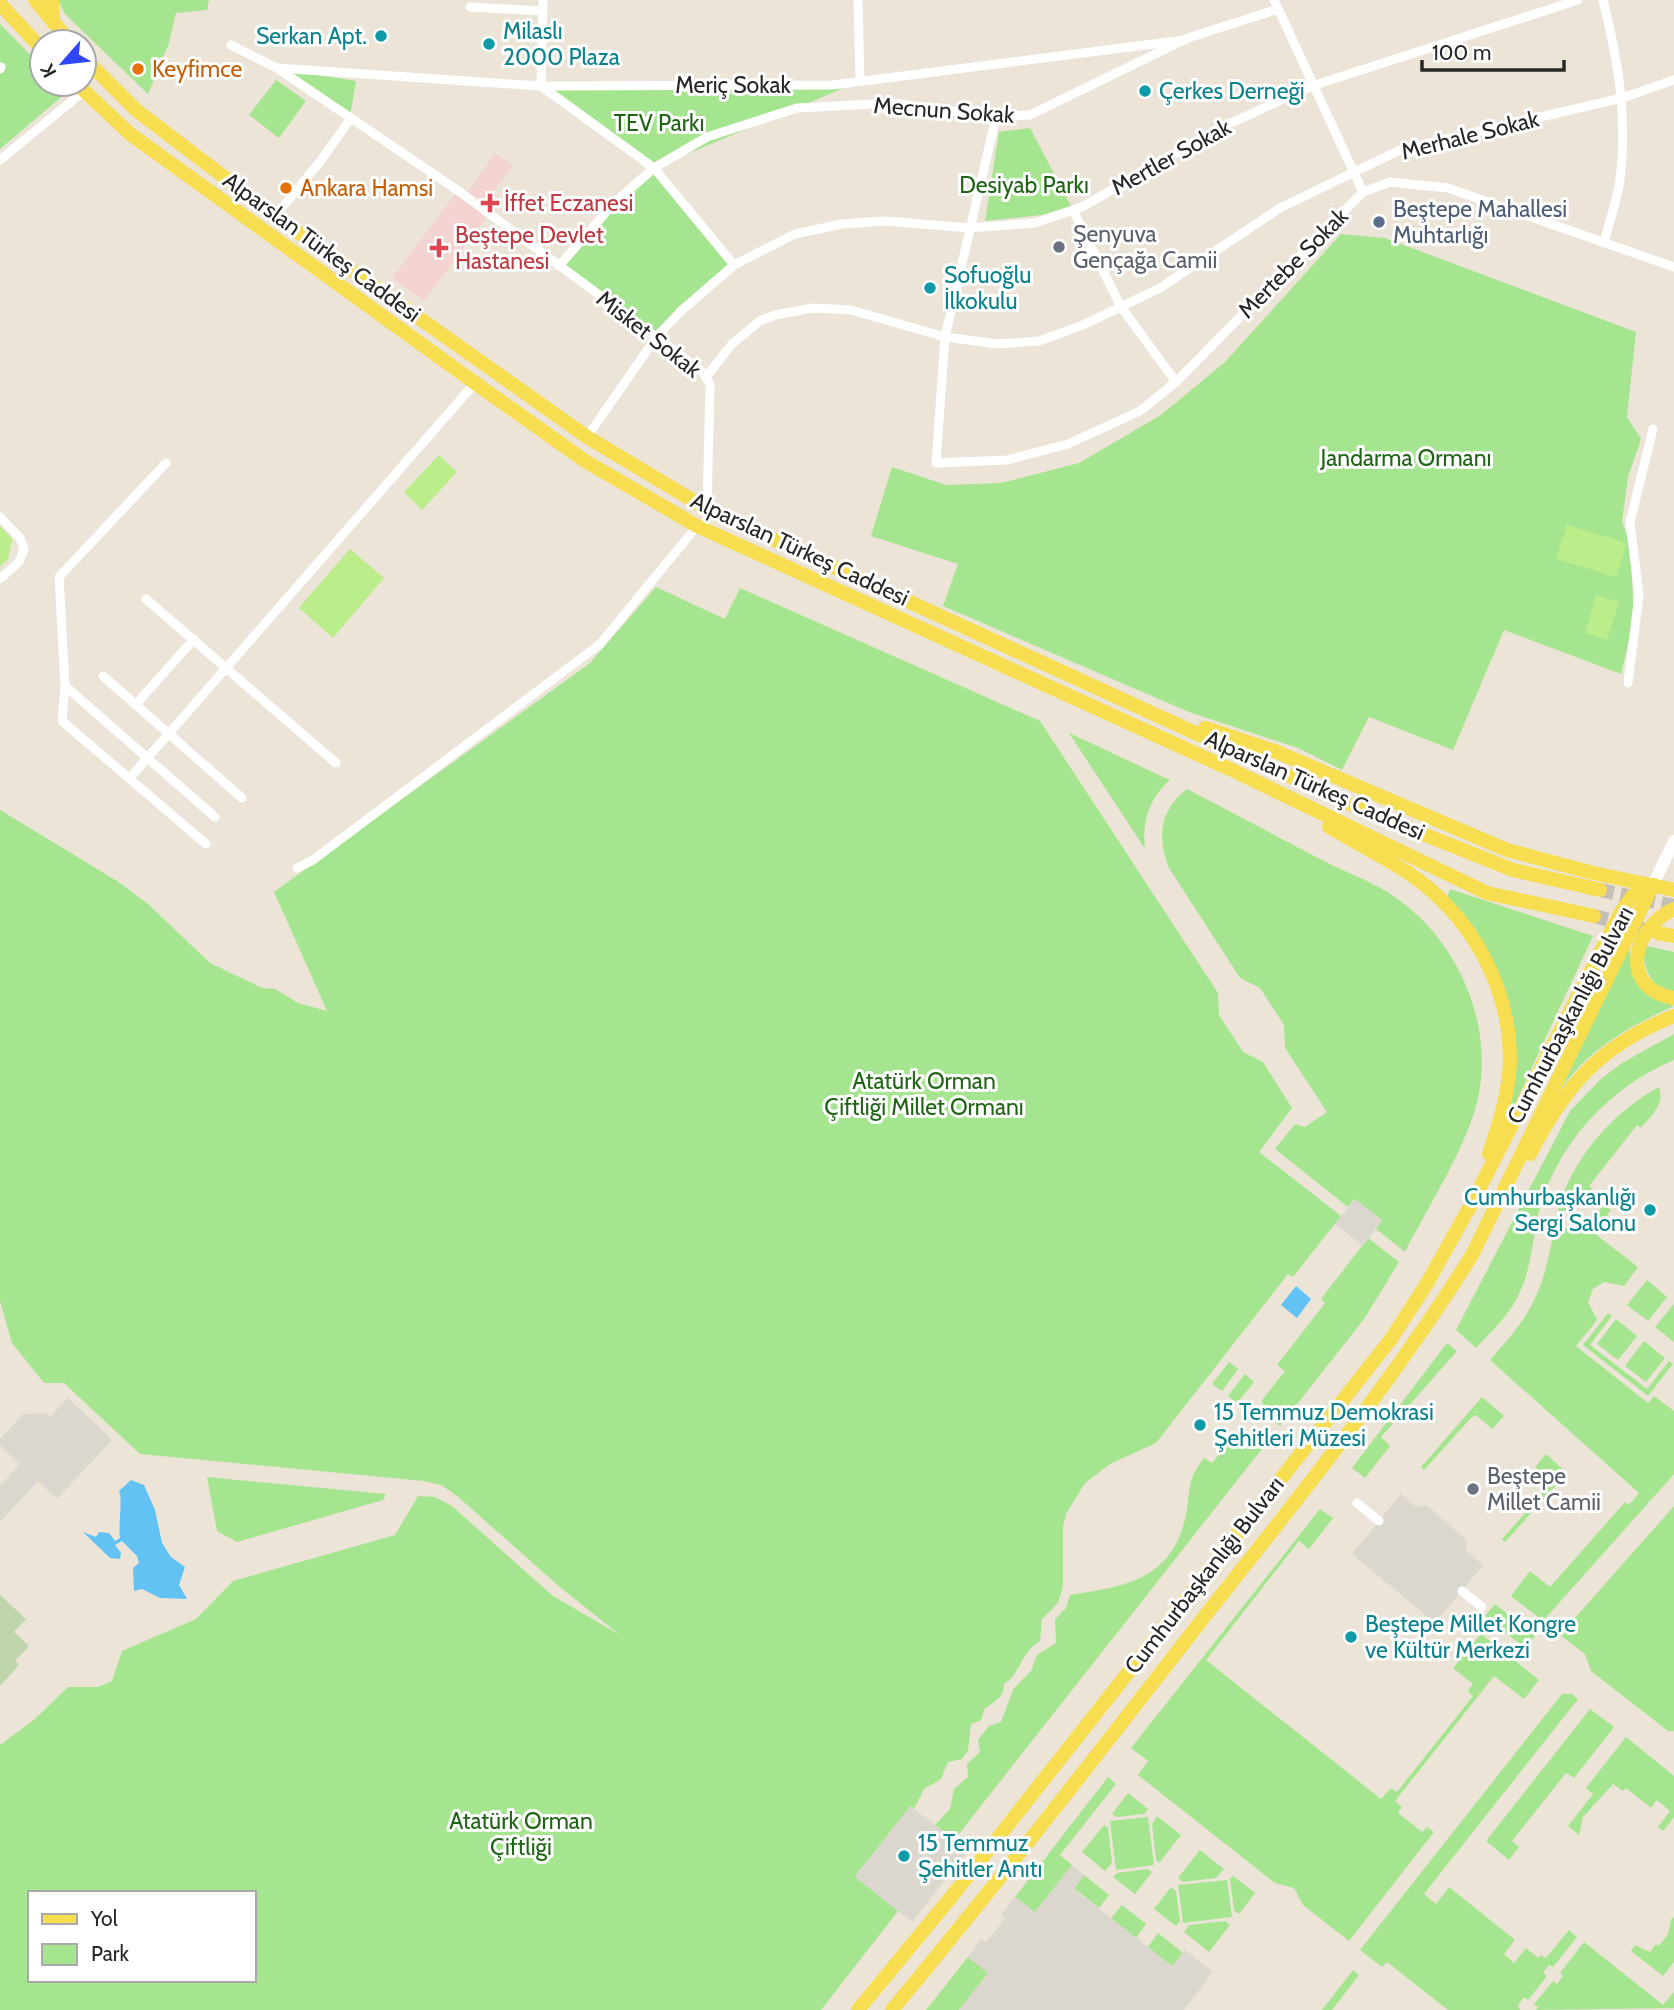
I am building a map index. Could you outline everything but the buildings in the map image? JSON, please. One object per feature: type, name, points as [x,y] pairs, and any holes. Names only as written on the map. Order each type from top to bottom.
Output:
[{"type":"main road","points":[[35,0],[58,28]]},
{"type":"main road","points":[[52,0],[53,22]]},
{"type":"main road","points":[[0,4],[28,34]]},
{"type":"main road","name":"Alparslan Türkeş Caddesi","points":[[98,72],[136,110],[275,216],[587,438],[707,509],[1363,810],[1513,870],[1600,890]]},
{"type":"main road","name":"Alparslan Türkeş Caddesi","points":[[92,98],[130,134],[193,181],[585,461],[697,526],[1234,771]]},
{"type":"main road","points":[[1154,713],[1277,752],[1507,850],[1674,890]]},
{"type":"main road","points":[[1234,771],[1487,893],[1594,916]]},
{"type":"main road","points":[[1234,771],[1408,873],[1440,900],[1473,937],[1498,989],[1505,1015],[1510,1061],[1502,1112],[1473,1201]]},
{"type":"main road","points":[[1653,885],[1674,841]]},
{"type":"main road","name":"Cumhurbaşkanlığı Bulvarı","points":[[858,2010],[952,1896],[1391,1339],[1426,1285],[1473,1201],[1621,912],[1633,895],[1653,885]]},
{"type":"main road","name":"Cumhurbaşkanlığı Bulvarı","points":[[892,2010],[973,1913],[1362,1417],[1436,1313],[1472,1255],[1653,885]]},
{"type":"main road","points":[[1674,909],[1650,925],[1637,948],[1636,957],[1642,975],[1650,986],[1674,998]]},
{"type":"main road","points":[[1658,933],[1674,936]]},
{"type":"main road","points":[[1472,1255],[1497,1220],[1548,1121],[1573,1085],[1615,1046],[1674,1016]]},
{"type":"street","points":[[543,0],[541,86],[654,168],[734,265]]},
{"type":"street","points":[[858,0],[860,82]]},
{"type":"street","name":"Mertler Sokak","points":[[587,438],[657,335],[734,265],[795,234],[842,224],[886,221],[969,228],[1035,223],[1073,210],[1222,127],[1312,86],[1578,0]]},
{"type":"street","points":[[1603,0],[1618,62],[1622,97],[1620,182],[1604,243]]},
{"type":"street","points":[[1276,4],[1363,192]]},
{"type":"street","name":"Mecnun Sokak","points":[[559,266],[614,203],[654,168],[707,137],[797,108],[892,103],[996,117],[1030,115],[1185,40],[1276,4]]},
{"type":"street","points":[[470,7],[543,10]]},
{"type":"street","name":"Meriç Sokak","points":[[278,68],[541,86],[832,85],[1185,40]]},
{"type":"street","points":[[232,45],[278,68]]},
{"type":"street","name":"Misket Sokak","points":[[278,68],[460,192],[657,335],[706,377],[710,384],[707,509]]},
{"type":"street","name":"Merhale Sokak","points":[[706,377],[732,344],[760,321],[796,311],[850,310],[945,337],[997,344],[1038,341],[1083,326],[1160,288],[1280,208],[1400,150],[1622,97],[1674,80]]},
{"type":"street","points":[[0,160],[69,98]]},
{"type":"street","points":[[945,337],[996,117]]},
{"type":"street","points":[[275,216],[319,163],[351,118]]},
{"type":"street","name":"Mertebe Sokak","points":[[945,337],[936,463],[1007,460],[1068,444],[1140,411],[1175,382],[1363,192],[1390,182],[1448,188],[1674,267]]},
{"type":"street","points":[[1073,210],[1121,307],[1175,382]]},
{"type":"street","points":[[130,778],[475,383]]},
{"type":"street","points":[[1628,683],[1639,595],[1630,522],[1653,429]]},
{"type":"street","points":[[166,463],[59,576],[65,685],[62,721],[206,844]]},
{"type":"street","points":[[0,517],[20,538],[24,550],[19,562],[0,579]]},
{"type":"street","points":[[297,868],[313,860],[600,644],[697,526]]},
{"type":"street","points":[[146,599],[336,763]]},
{"type":"street","points":[[136,704],[194,639]]},
{"type":"street","points":[[103,676],[242,797]]},
{"type":"street","points":[[65,685],[215,817]]},
{"type":"street","points":[[1357,1503],[1379,1521]]},
{"type":"street","points":[[1462,1591],[1482,1607]]},
{"type":"shaded area","name":"Beştepe Devlet Hastanesi","points":[[495,153],[513,166],[478,210],[486,218],[424,301],[392,278],[455,194],[467,193]]},
{"type":"shaded area","points":[[1355,1199],[1382,1220],[1363,1246],[1335,1224]]},
{"type":"shaded area","points":[[68,1398],[112,1440],[57,1499],[38,1481],[0,1522],[0,1486],[20,1464],[0,1445],[0,1439],[23,1414],[46,1413],[50,1417]]},
{"type":"shaded area","points":[[1401,1494],[1416,1507],[1427,1505],[1467,1541],[1466,1551],[1483,1565],[1435,1623],[1352,1554]]},
{"type":"shaded area","points":[[910,1806],[968,1851],[912,1922],[855,1877]]},
{"type":"shaded area","points":[[1072,1865],[1084,1875],[1074,1889],[1172,1966],[1185,1950],[1213,1972],[1184,2010],[959,2010],[988,1973],[968,1957],[981,1939],[986,1942],[996,1930],[1005,1918],[1001,1915],[1015,1897],[1035,1912]]},
{"type":"green space","points":[[58,0],[209,0],[207,10],[176,13],[169,43],[148,94],[98,46],[98,28],[80,28],[65,14]]},
{"type":"green space","points":[[0,24],[28,53],[28,98],[60,98],[0,149]]},
{"type":"green space","points":[[280,69],[356,81],[350,117]]},
{"type":"green space","points":[[276,80],[306,101],[279,138],[249,115]]},
{"type":"green space","name":"TEV Parkı","points":[[860,81],[654,168],[541,86]]},
{"type":"green space","name":"Desiyab Parkı","points":[[1030,128],[1071,206],[1042,215],[985,221],[999,132]]},
{"type":"green space","points":[[654,168],[734,265],[657,336],[559,266]]},
{"type":"green space","name":"Jandarma Ormanı","points":[[1341,234],[1385,238],[1636,332],[1627,417],[1641,439],[1628,477],[1622,521],[1630,545],[1634,619],[1621,674],[1504,630],[1453,750],[1369,717],[1342,770],[1298,748],[1189,712],[943,606],[958,564],[871,536],[892,467],[946,485],[1001,483],[1079,463],[1161,415],[1225,362]]},
{"type":"green space","points":[[439,455],[457,472],[422,510],[404,492]]},
{"type":"green space","points":[[1567,525],[1627,543],[1616,577],[1556,559]]},
{"type":"green space","points":[[0,526],[12,539],[8,559],[0,567]]},
{"type":"green space","points":[[350,549],[384,578],[333,638],[299,608]]},
{"type":"green space","points":[[656,587],[725,619],[740,588],[1040,721],[1218,993],[1219,1015],[1243,1052],[1263,1062],[1292,1108],[1259,1152],[1341,1216],[1293,1277],[1288,1274],[1156,1443],[1110,1464],[1085,1483],[1066,1514],[1063,1527],[1063,1586],[1058,1603],[1042,1619],[1040,1641],[1029,1650],[1014,1674],[1004,1684],[1001,1696],[985,1708],[981,1720],[971,1724],[968,1750],[962,1759],[948,1762],[941,1779],[924,1789],[914,1809],[911,1806],[855,1876],[898,1911],[821,2010],[0,2010],[0,1745],[35,1719],[68,1687],[98,1687],[112,1681],[122,1651],[196,1619],[233,1581],[395,1535],[418,1496],[435,1497],[452,1506],[553,1596],[620,1635],[441,1485],[424,1481],[140,1454],[64,1383],[44,1383],[12,1343],[0,1301],[0,810],[117,881],[148,904],[210,963],[262,988],[275,989],[298,1003],[327,1011],[274,892],[590,663]]},
{"type":"green space","points":[[1596,595],[1619,602],[1607,640],[1585,633]]},
{"type":"green space","points":[[1069,733],[1170,780],[1148,811],[1145,849]]},
{"type":"green space","points":[[1187,789],[1395,897],[1419,916],[1439,939],[1456,965],[1469,993],[1478,1023],[1482,1053],[1481,1083],[1474,1113],[1460,1149],[1405,1252],[1376,1229],[1382,1220],[1354,1199],[1348,1207],[1275,1149],[1295,1124],[1305,1127],[1327,1112],[1285,1048],[1284,1025],[1260,988],[1240,978],[1169,868],[1163,846],[1163,825],[1171,806]]},
{"type":"green space","points":[[1450,889],[1593,936],[1501,1134],[1510,1013],[1504,987],[1485,946],[1475,929],[1447,898]]},
{"type":"green space","points":[[1629,945],[1632,969],[1654,998],[1674,1006],[1611,1040],[1583,1063],[1561,1090]]},
{"type":"green space","points":[[1642,945],[1674,952],[1674,994],[1659,987],[1649,976]]},
{"type":"green space","points":[[1674,1034],[1674,1060],[1627,1086],[1588,1121],[1572,1142],[1546,1189],[1522,1288],[1508,1312],[1476,1348],[1456,1330],[1570,1111],[1602,1078],[1622,1063]]},
{"type":"green space","points":[[1659,1087],[1660,1099],[1656,1109],[1641,1128],[1637,1125],[1589,1186],[1593,1190],[1586,1199],[1575,1208],[1558,1211],[1573,1173],[1596,1139],[1625,1110]]},
{"type":"green space","points":[[1604,1205],[1611,1210],[1594,1233],[1638,1267],[1624,1286],[1604,1282],[1593,1289],[1588,1302],[1597,1320],[1576,1346],[1648,1403],[1654,1396],[1674,1411],[1674,1474],[1543,1621],[1511,1596],[1530,1571],[1550,1587],[1625,1502],[1629,1505],[1639,1493],[1490,1360],[1517,1328],[1534,1300],[1545,1270],[1554,1229],[1582,1227]]},
{"type":"green space","points":[[1368,1238],[1399,1262],[1364,1319],[1280,1426],[1264,1414],[1262,1400],[1285,1371],[1277,1365],[1325,1303],[1321,1299]]},
{"type":"green space","points":[[1647,1280],[1667,1297],[1648,1321],[1627,1305]]},
{"type":"green space","points":[[1674,1304],[1674,1342],[1655,1327]]},
{"type":"green space","points":[[1608,1313],[1612,1316],[1590,1345],[1647,1389],[1669,1361],[1673,1364],[1648,1396],[1583,1345]]},
{"type":"green space","points":[[1616,1319],[1637,1336],[1618,1360],[1597,1344]]},
{"type":"green space","points":[[1644,1341],[1665,1358],[1646,1382],[1625,1366]]},
{"type":"green space","points":[[1447,1343],[1457,1351],[1381,1437],[1390,1446],[1365,1478],[1352,1468]]},
{"type":"green space","points":[[1229,1362],[1238,1369],[1222,1391],[1212,1384]]},
{"type":"green space","points":[[1245,1374],[1254,1382],[1237,1403],[1228,1396]]},
{"type":"green space","points":[[1482,1397],[1504,1416],[1492,1429],[1476,1415],[1472,1417],[1424,1470],[1421,1467]]},
{"type":"green space","points":[[1249,1433],[1265,1445],[954,1840],[935,1825],[950,1809],[954,1789],[968,1777],[967,1764],[980,1752],[978,1740],[989,1726],[1001,1722],[1014,1688],[1031,1671],[1037,1655],[1056,1643],[1055,1619],[1066,1608],[1070,1595],[1124,1584],[1154,1570],[1177,1543],[1184,1523],[1191,1482],[1204,1458],[1212,1463],[1235,1435]]},
{"type":"green space","points":[[1546,1454],[1567,1473],[1505,1542],[1502,1539],[1549,1486],[1551,1481],[1535,1467]]},
{"type":"green space","points":[[207,1477],[386,1494],[383,1500],[237,1542],[217,1531]]},
{"type":"green space","points":[[1674,1506],[1674,1731],[1668,1731],[1591,1671],[1585,1654],[1560,1635]]},
{"type":"green space","points":[[1320,1509],[1333,1518],[1309,1549],[1299,1541],[1206,1660],[1381,1799],[1391,1788],[1397,1792],[1473,1696],[1468,1691],[1473,1684],[1453,1668],[1481,1634],[1539,1680],[1524,1699],[1494,1676],[1395,1801],[1402,1807],[1398,1813],[1422,1832],[1427,1827],[1434,1832],[1349,1941],[1303,1905],[1294,1888],[1275,1883],[1138,1775],[1148,1761],[1131,1748]]},
{"type":"green space","points":[[0,1595],[26,1619],[14,1632],[29,1646],[15,1661],[19,1665],[0,1686]]},
{"type":"green space","points":[[1495,1604],[1535,1636],[1525,1648],[1485,1616]]},
{"type":"green space","points":[[1562,1694],[1572,1694],[1578,1699],[1424,1894],[1436,1904],[1449,1887],[1515,1940],[1504,1954],[1514,1963],[1526,1948],[1538,1958],[1541,1955],[1546,1958],[1569,1930],[1577,1937],[1553,1967],[1549,1965],[1543,1973],[1547,1976],[1528,2000],[1524,1997],[1518,2005],[1520,2010],[1448,2010],[1387,1962],[1382,1967],[1360,1950]]},
{"type":"green space","points":[[1590,1709],[1614,1727],[1574,1778],[1566,1773],[1512,1841],[1519,1847],[1509,1860],[1486,1841]]},
{"type":"green space","points":[[1626,1737],[1674,1776],[1674,1817],[1663,1831],[1658,1827],[1670,1811],[1657,1800],[1651,1808],[1626,1788],[1623,1791],[1613,1784],[1583,1817],[1579,1835],[1568,1826],[1593,1794],[1586,1788]]},
{"type":"green space","points":[[1108,1777],[1116,1784],[1060,1855],[1072,1865],[1035,1913],[1015,1897]]},
{"type":"green space","points":[[1128,1793],[1148,1809],[1144,1814],[1117,1817],[1112,1814]]},
{"type":"green space","points":[[1157,1816],[1181,1835],[1159,1863],[1156,1860],[1152,1824]]},
{"type":"green space","points":[[1148,1817],[1154,1865],[1116,1870],[1110,1821]]},
{"type":"green space","points":[[1104,1825],[1108,1828],[1112,1863],[1105,1871],[1082,1852]]},
{"type":"green space","points":[[1200,1850],[1224,1869],[1216,1878],[1183,1882],[1178,1878]]},
{"type":"green space","points":[[1148,1869],[1152,1872],[1135,1894],[1113,1877],[1117,1873]]},
{"type":"green space","points":[[1084,1875],[1109,1895],[1099,1908],[1074,1888]]},
{"type":"green space","points":[[1233,1876],[1255,1893],[1239,1914],[1234,1910],[1230,1879]]},
{"type":"green space","points":[[1227,1880],[1232,1917],[1183,1923],[1178,1885]]},
{"type":"green space","points":[[1171,1887],[1176,1891],[1180,1921],[1176,1926],[1154,1909]]},
{"type":"green space","points":[[1122,1905],[1146,1924],[1136,1938],[1111,1918]]},
{"type":"green space","points":[[1672,1917],[1674,1962],[1663,1976],[1631,1951],[1635,1945],[1650,1952],[1656,1944],[1659,1946],[1668,1934]]},
{"type":"green space","points":[[1225,1921],[1230,1925],[1209,1952],[1184,1932],[1189,1925]]},
{"type":"green space","points":[[1158,1933],[1183,1953],[1173,1967],[1148,1947]]},
{"type":"green space","points":[[1584,1942],[1663,2005],[1674,1992],[1674,2008],[1536,2010],[1538,2007],[1534,2004],[1553,1981],[1557,1984],[1563,1976],[1560,1973]]},
{"type":"green space","points":[[968,1957],[988,1973],[959,2010],[926,2010]]},
{"type":"green space","points":[[1353,1970],[1359,1975],[1332,2010],[1322,2010]]},
{"type":"water","points":[[1296,1286],[1311,1299],[1297,1318],[1281,1305]]},
{"type":"water","points":[[131,1480],[144,1485],[155,1510],[162,1543],[171,1557],[185,1567],[179,1585],[187,1599],[160,1598],[142,1589],[134,1591],[133,1568],[139,1563],[137,1556],[122,1541],[115,1545],[121,1553],[120,1559],[110,1558],[83,1532],[96,1537],[99,1532],[109,1533],[115,1541],[120,1538],[119,1491]]},
{"type":"tunnel","points":[[1600,890],[1674,906]]},
{"type":"tunnel","points":[[1594,916],[1643,929]]},
{"type":"place","name":"Serkan Apt.","points":[[381,36]]},
{"type":"place","name":"Milaslı 2000 Plaza","points":[[489,44]]},
{"type":"place","name":"Keyfimce","points":[[138,69]]},
{"type":"place","name":"Çerkes Derneği","points":[[1145,91]]},
{"type":"place","name":"Ankara Hamsi","points":[[286,188]]},
{"type":"place","name":"İffet Eczanesi","points":[[490,203]]},
{"type":"place","name":"Beştepe Mahallesi Muhtarlığı","points":[[1379,222]]},
{"type":"place","name":"Şenyuva Gençağa Camii","points":[[1059,247]]},
{"type":"place","name":"Beştepe Devlet Hastanesi","points":[[439,248]]},
{"type":"place","name":"Sofuoğlu İlkokulu","points":[[930,288]]},
{"type":"place","name":"Cumhurbaşkanlığı Sergi Salonu","points":[[1650,1210]]},
{"type":"place","name":"15 Temmuz Demokrasi Şehitleri Müzesi","points":[[1200,1425]]},
{"type":"place","name":"Beştepe Millet Camii","points":[[1473,1489]]},
{"type":"place","name":"Beştepe Millet Kongre ve Kültür Merkezi","points":[[1351,1637]]},
{"type":"place","name":"15 Temmuz Şehitler Anıtı","points":[[904,1856]]},
{"type":"park label","name":"Atatürk Orman Çiftliği Millet Ormanı","points":[[924,1094]]},
{"type":"park label","name":"Atatürk Orman Çiftliği","points":[[521,1834]]}]
